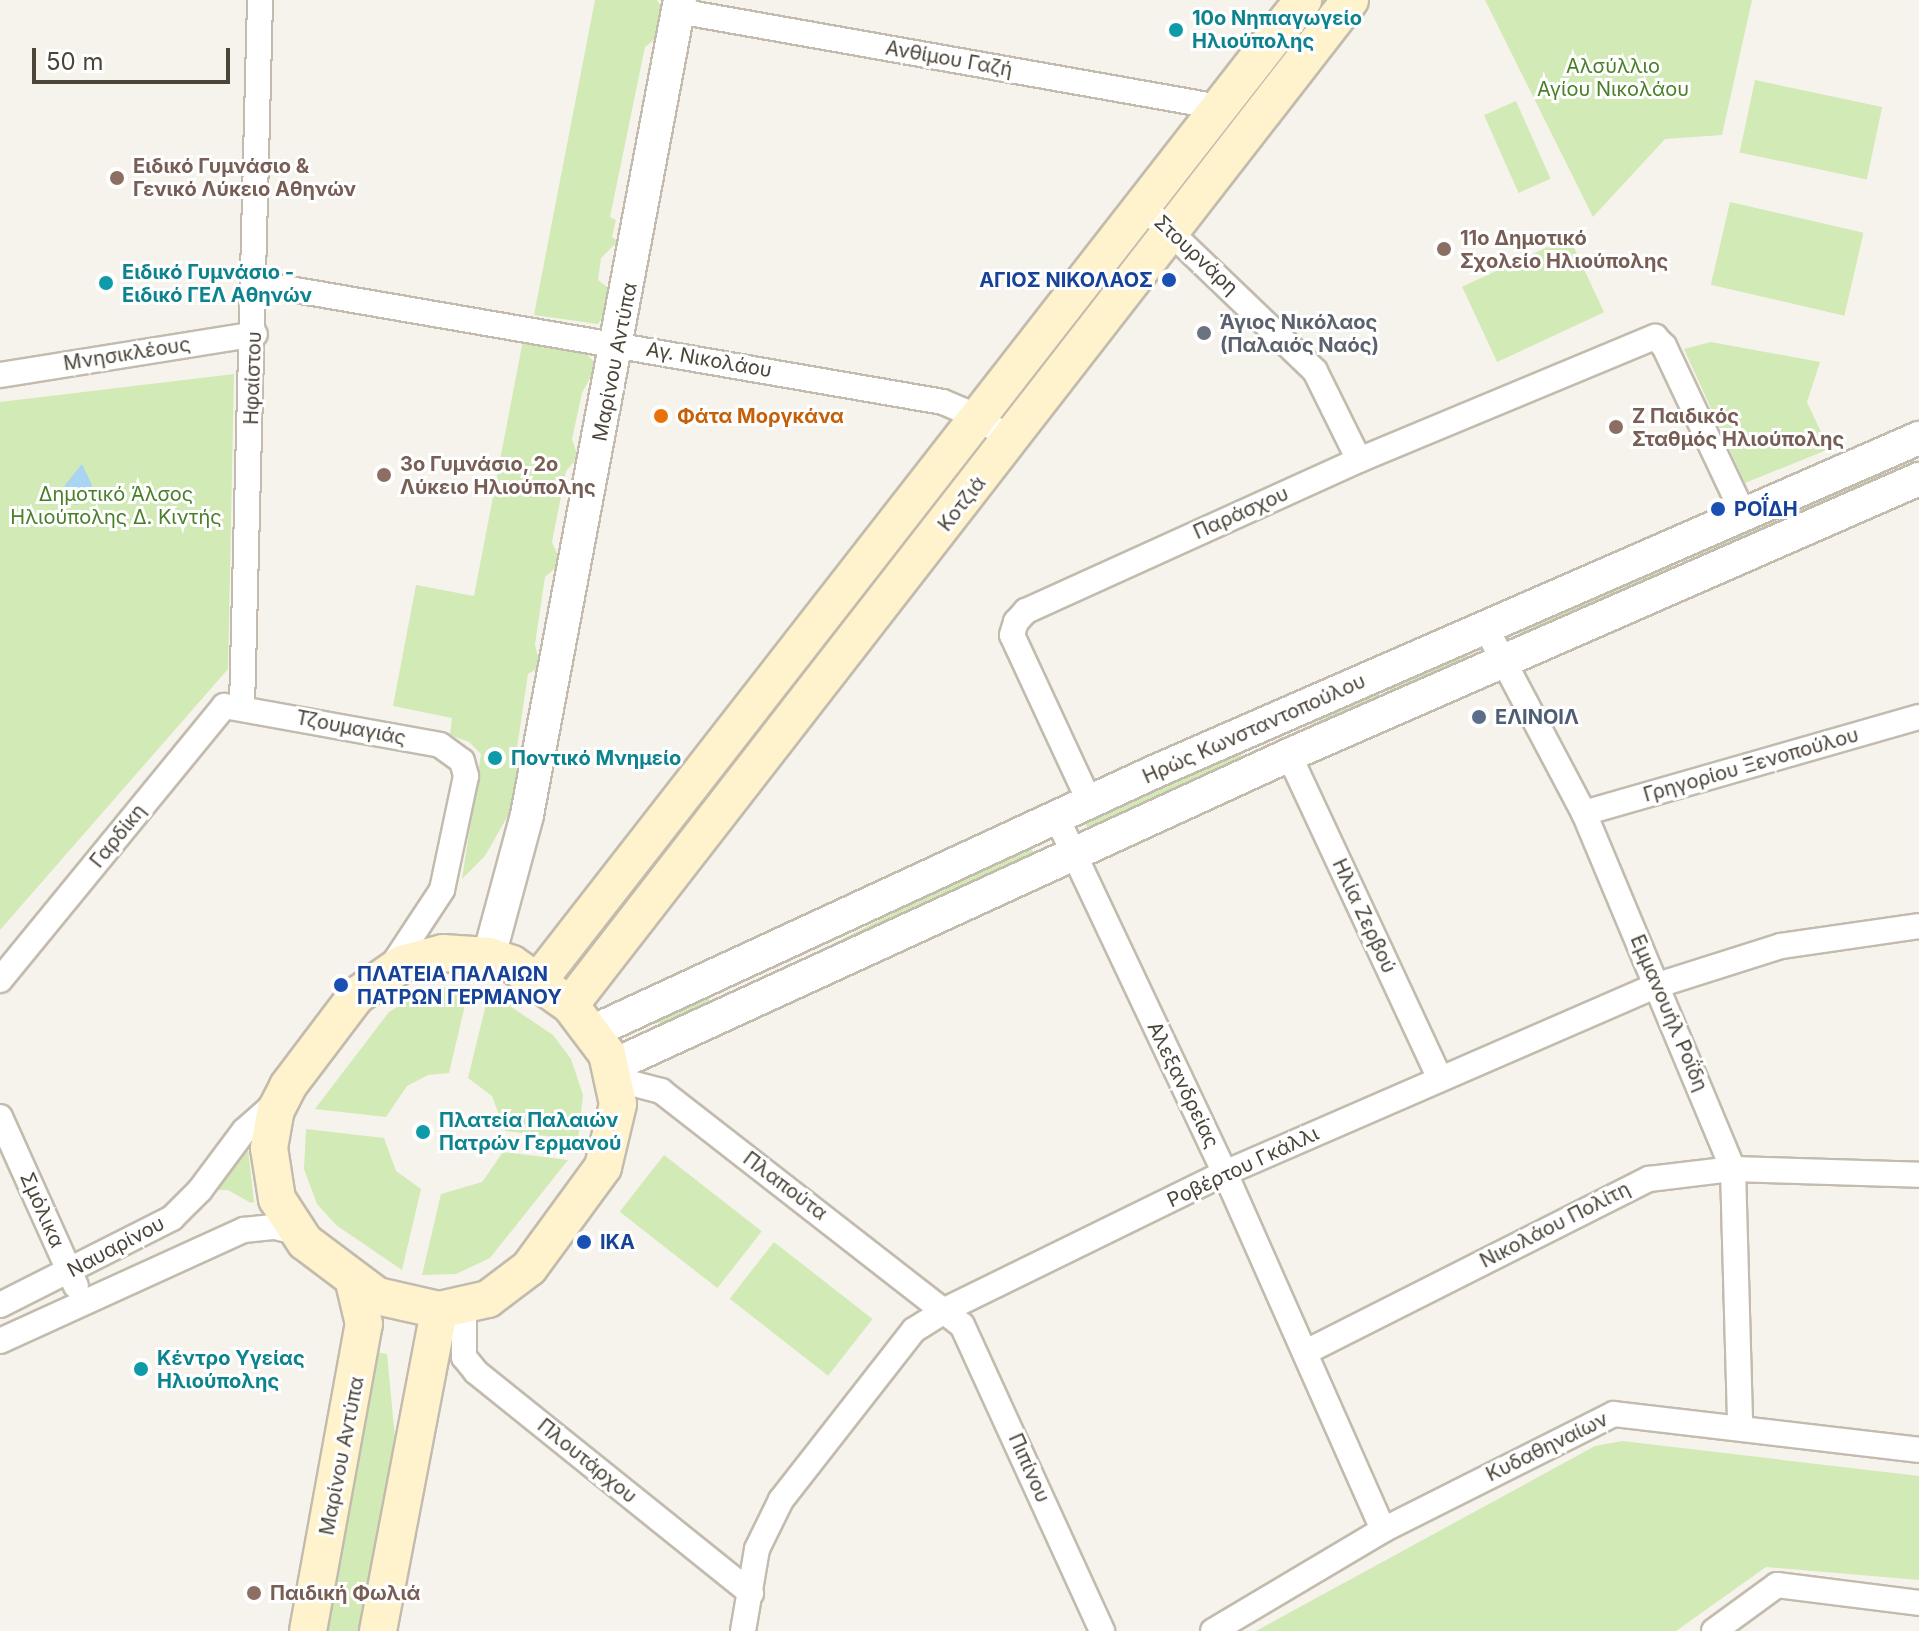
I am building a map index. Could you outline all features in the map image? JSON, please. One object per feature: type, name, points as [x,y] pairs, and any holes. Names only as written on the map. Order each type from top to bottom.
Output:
[{"type":"main road","name":"Κοτζιά","points":[[539,980],[1303,0]]},
{"type":"main road","name":"Κοτζιά","points":[[570,1005],[1350,0]]},
{"type":"main road","points":[[1246,73],[1275,96]]},
{"type":"main road","points":[[443,953],[489,956],[539,980],[570,1005],[594,1031],[613,1072],[616,1131],[596,1179],[520,1277],[499,1293],[451,1309],[400,1306],[354,1282],[296,1232],[270,1174],[270,1135],[281,1099],[356,996],[389,970],[443,953]]},
{"type":"main road","name":"Μαρίνου Αντύπα","points":[[308,1631],[364,1324],[354,1282]]},
{"type":"main road","points":[[378,1631],[451,1309]]},
{"type":"street","name":"Ηφαίστου","points":[[242,707],[255,334],[260,0]]},
{"type":"street","name":"Ανθίμου Γαζή","points":[[679,6],[1219,107]]},
{"type":"street","name":"Μαρίνου Αντύπα","points":[[489,956],[527,815],[619,344],[679,6]]},
{"type":"street","name":"Στουρνάρη","points":[[1143,206],[1315,371],[1359,460]]},
{"type":"street","name":"Αγ. Νικολάου","points":[[255,283],[943,402],[978,417],[1011,440]]},
{"type":"street","name":"Μνησικλέους","points":[[0,375],[255,334]]},
{"type":"street","name":"Παράσχου","points":[[1090,803],[1017,649],[1012,635],[1016,622],[1026,611],[1359,460],[1655,337],[1664,346],[1744,515]]},
{"type":"street","name":"Ηρώς Κωνσταντοπούλου","points":[[594,1031],[1090,803],[1919,438]]},
{"type":"street","name":"Ηρώς Κωνσταντοπούλου","points":[[613,1072],[1289,755],[1503,665],[1919,479]]},
{"type":"street","name":"Εμμανουήλ Ροΐδη","points":[[1486,628],[1584,813],[1733,1169],[1740,1427]]},
{"type":"street","name":"Γαρδίκη","points":[[0,980],[224,706],[242,707]]},
{"type":"street","name":"Τζουμαγιάς","points":[[242,707],[440,745],[458,754],[466,776],[442,890],[389,970]]},
{"type":"street","name":"Γρηγορίου Ξενοπούλου","points":[[1584,813],[1919,717]]},
{"type":"street","name":"Ηλία Ζερβού","points":[[1289,755],[1439,1077]]},
{"type":"street","name":"Αλεξανδρείας","points":[[1057,818],[1225,1173],[1383,1530]]},
{"type":"street","name":"Ροβέρτου Γκάλλι","points":[[743,1631],[757,1549],[781,1500],[914,1330],[947,1309],[1225,1173],[1439,1077],[1658,985],[1781,946],[1919,926]]},
{"type":"street","name":"Πλαπούτα","points":[[613,1072],[661,1091],[947,1309]]},
{"type":"street","name":"Ναυαρίνου","points":[[0,1305],[70,1272],[182,1210],[244,1131],[281,1099]]},
{"type":"street","name":"Σμόλικα","points":[[0,1117],[84,1303]]},
{"type":"street","name":"Νικολάου Πολίτη","points":[[1306,1352],[1623,1190],[1699,1170],[1919,1175]]},
{"type":"street","name":"Ναυαρίνου","points":[[0,1341],[254,1227],[296,1232]]},
{"type":"street","name":"Πλουτάρχου","points":[[451,1309],[464,1357],[476,1372],[751,1593]]},
{"type":"street","name":"Πιπίνου","points":[[947,1309],[980,1359],[1102,1631]]},
{"type":"street","name":"Κυδαθηναίων","points":[[1213,1631],[1383,1530],[1614,1414],[1919,1450]]},
{"type":"street","points":[[1714,1631],[1777,1585],[1919,1603]]},
{"type":"green space","points":[[595,0],[657,0],[661,6],[655,39],[645,47],[610,217],[616,220],[612,237],[618,241],[601,258],[598,280],[610,289],[606,313],[598,324],[534,315]]},
{"type":"green space","name":"Αλσύλλιο Αγίου Νικολάου","points":[[1485,0],[1752,0],[1722,135],[1665,139],[1593,217]]},
{"type":"green space","points":[[1755,80],[1882,107],[1867,179],[1740,152]]},
{"type":"green space","points":[[1516,101],[1551,179],[1519,193],[1484,115]]},
{"type":"green space","points":[[1730,202],[1863,233],[1844,316],[1711,285]]},
{"type":"green space","points":[[1569,237],[1604,312],[1497,362],[1462,287]]},
{"type":"green space","points":[[523,340],[586,353],[597,365],[582,393],[572,439],[578,457],[566,471],[552,542],[561,563],[545,577],[535,644],[540,667],[528,674],[517,748],[524,766],[514,805],[485,856],[462,879],[481,754],[469,742],[450,735],[452,718],[393,706],[416,585],[474,596]]},
{"type":"green space","points":[[1711,342],[1820,362],[1807,402],[1829,449],[1745,483],[1684,349]]},
{"type":"green space","name":"Δημοτικό Άλσος Ηλιούπολης Δ. Κιντής","points":[[234,374],[228,669],[0,930],[0,402]]},
{"type":"green space","points":[[963,458],[973,465],[835,661],[825,655]]},
{"type":"green space","points":[[1884,469],[1889,482],[1682,562],[1677,549]]},
{"type":"green space","points":[[1672,561],[1677,574],[1520,634],[1515,621]]},
{"type":"green space","points":[[1466,651],[1471,663],[1390,697],[1385,685]]},
{"type":"green space","points":[[811,654],[821,661],[696,839],[687,832]]},
{"type":"green space","points":[[1377,691],[1383,703],[1256,767],[1250,755]]},
{"type":"green space","points":[[1239,750],[1244,763],[1092,831],[1086,826],[1086,818]]},
{"type":"green space","points":[[674,830],[686,839],[591,960],[582,953]]},
{"type":"green space","points":[[1029,844],[1035,856],[754,999],[748,987]]},
{"type":"green space","points":[[446,987],[469,988],[449,1073],[428,1075],[407,1086],[386,1117],[315,1109],[389,1012],[416,995]]},
{"type":"green space","points":[[489,992],[553,1035],[571,1059],[583,1095],[578,1140],[505,1131],[492,1096],[468,1078]]},
{"type":"green space","points":[[705,992],[712,1005],[666,1026],[658,1023],[656,1018]]},
{"type":"green space","points":[[306,1129],[384,1138],[396,1171],[421,1189],[402,1270],[336,1225],[317,1204],[304,1169]]},
{"type":"green space","points":[[248,1149],[254,1202],[251,1203],[228,1190],[216,1190]]},
{"type":"green space","points":[[503,1152],[568,1160],[490,1258],[456,1274],[422,1275],[441,1194],[482,1182]]},
{"type":"green space","points":[[664,1155],[762,1231],[717,1288],[620,1212]]},
{"type":"green space","points":[[774,1242],[873,1319],[828,1376],[730,1299]]},
{"type":"green space","points":[[376,1352],[387,1354],[395,1438],[359,1631],[324,1631]]},
{"type":"green space","points":[[1622,1441],[1919,1476],[1919,1580],[1766,1567],[1676,1631],[1256,1631],[1595,1446]]},
{"type":"water","points":[[82,464],[92,485],[86,501],[76,505],[64,495],[65,485]]},
{"type":"place","name":"10ο Νηπιαγωγείο Ηλιούπολης","points":[[1176,30]]},
{"type":"place","name":"Ειδικό Γυμνάσιο & Γενικό Λύκειο Αθηνών","points":[[117,178]]},
{"type":"place","name":"11ο Δημοτικό Σχολείο Ηλιούπολης","points":[[1444,249]]},
{"type":"place","name":"ΑΓΙΟΣ ΝΙΚΟΛΑΟΣ","points":[[1169,280]]},
{"type":"place","name":"Ειδικό Γυμνάσιο - Ειδικό ΓΕΛ Αθηνών","points":[[106,283]]},
{"type":"place","name":"Άγιος Νικόλαος (Παλαιός Ναός)","points":[[1204,333]]},
{"type":"place","name":"Φάτα Μοργκάνα","points":[[661,416]]},
{"type":"place","name":"Ζ Παιδικός Σταθμός Ηλιούπολης","points":[[1616,427]]},
{"type":"place","name":"3ο Γυμνάσιο, 2ο Λύκειο Ηλιούπολης","points":[[384,475]]},
{"type":"place","name":"ΡΟΪ́ΔΗ","points":[[1718,509]]},
{"type":"place","name":"ΕΛΙΝΟΙΛ","points":[[1479,717]]},
{"type":"place","name":"Ποντικό Μνημείο","points":[[495,758]]},
{"type":"place","name":"ΠΛΑΤΕΙΑ ΠΑΛΑΙΩΝ ΠΑΤΡΩΝ ΓΕΡΜΑΝΟΥ","points":[[341,985]]},
{"type":"place","name":"Πλατεία Παλαιών Πατρών Γερμανού","points":[[423,1132]]},
{"type":"place","name":"ΙΚΑ","points":[[584,1242]]},
{"type":"place","name":"Κέντρο Υγείας Ηλιούπολης","points":[[141,1369]]},
{"type":"place","name":"Παιδική Φωλιά","points":[[254,1593]]}]
